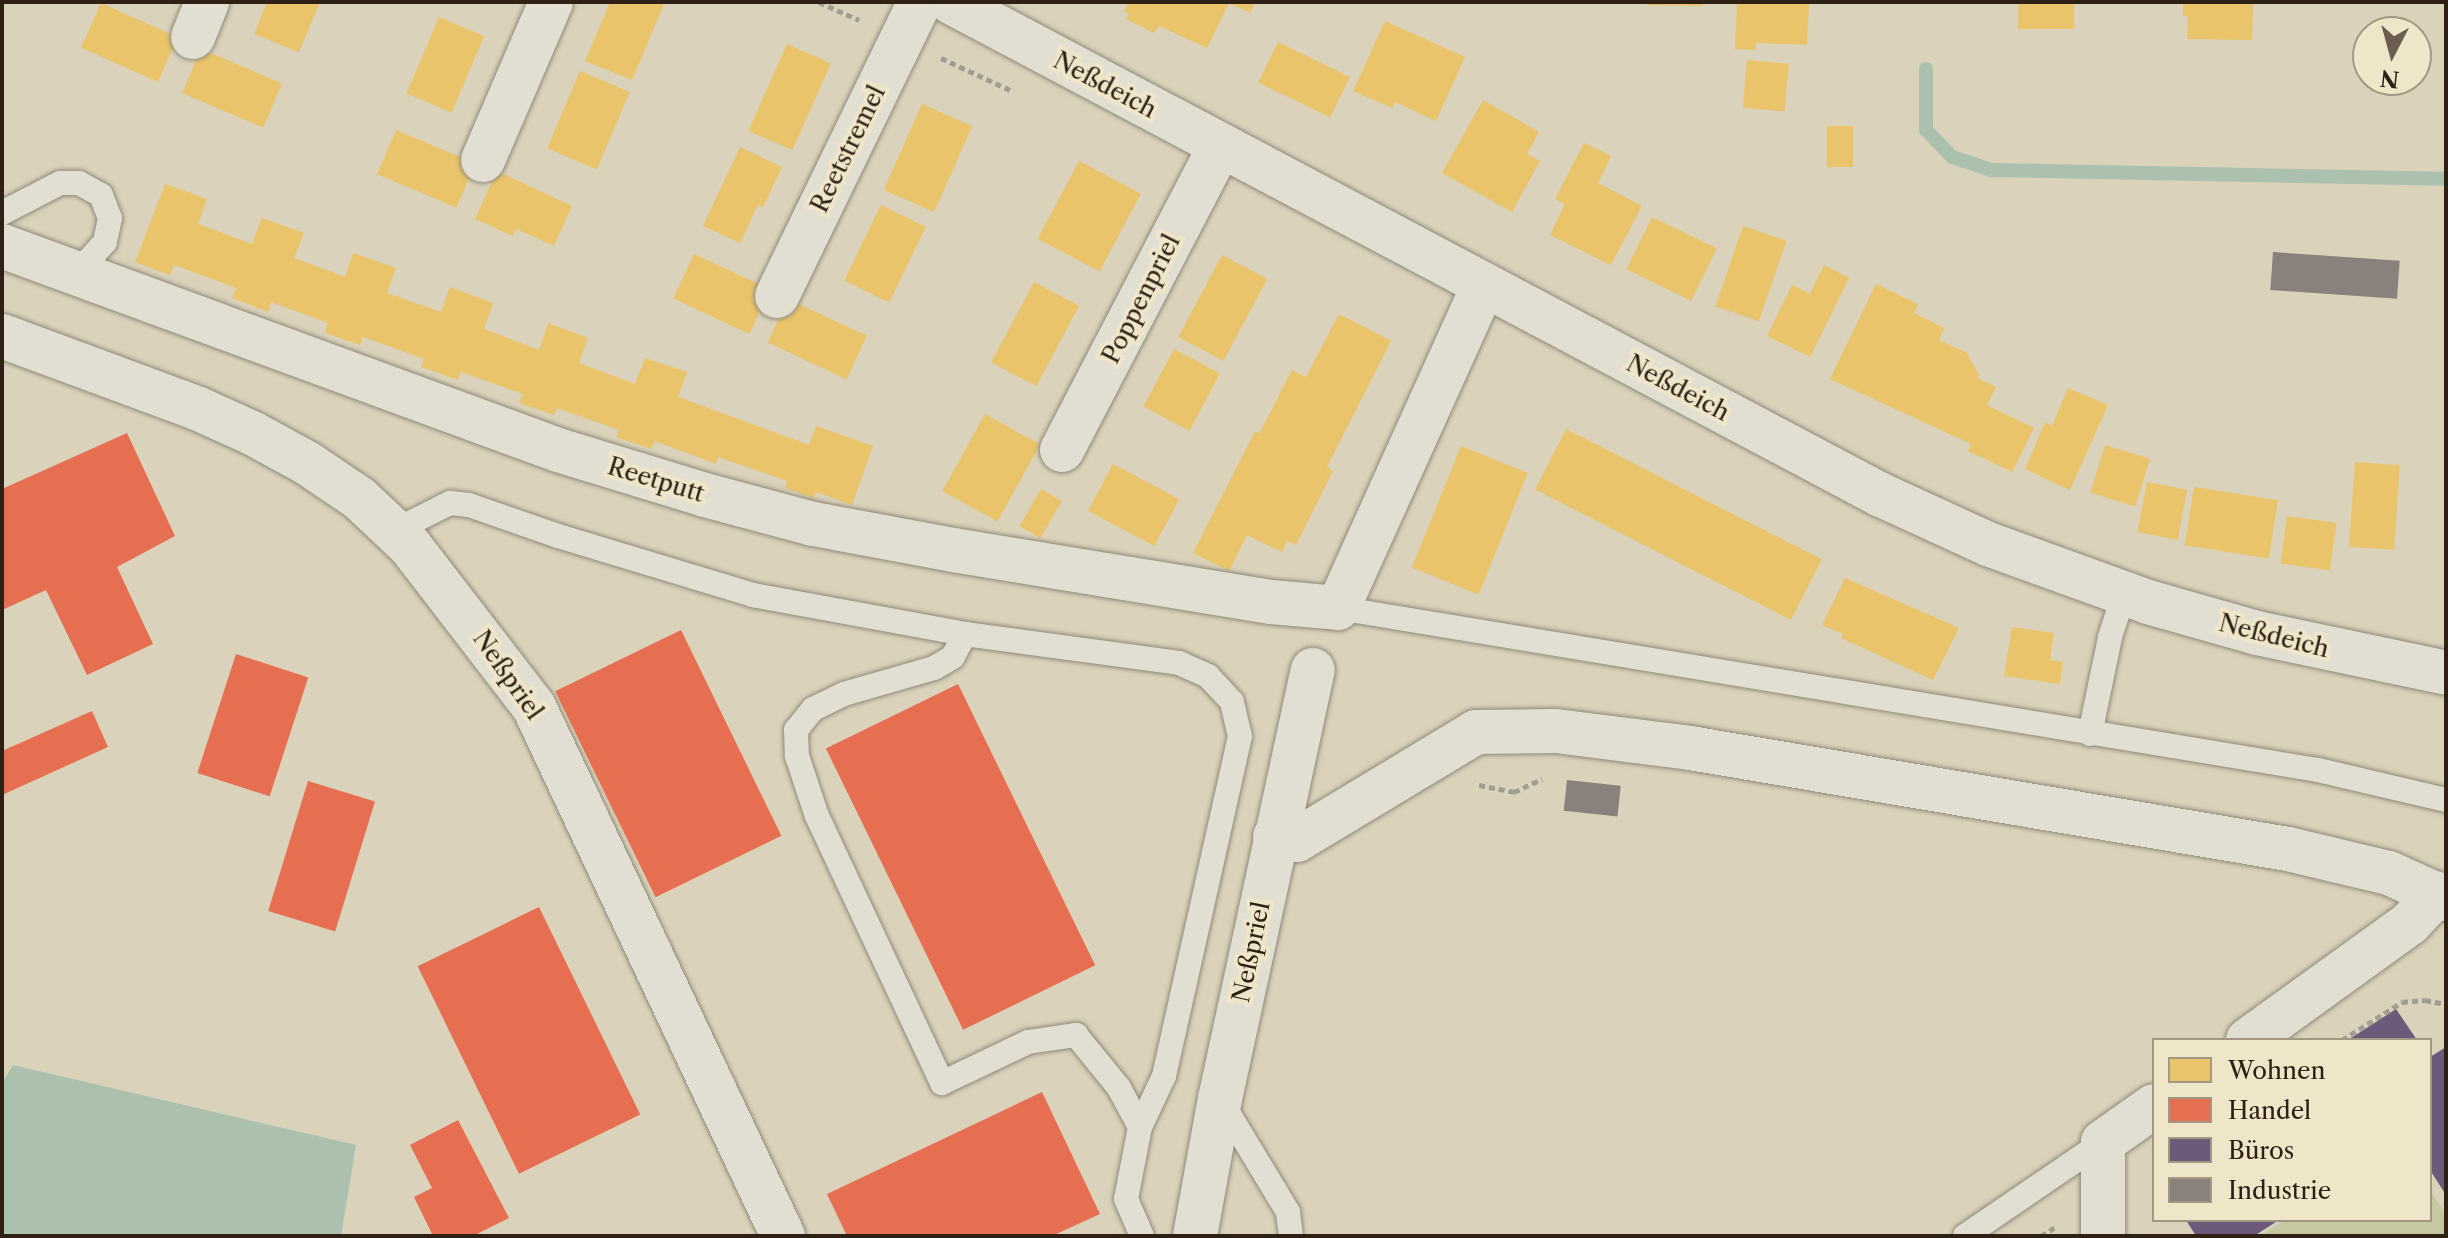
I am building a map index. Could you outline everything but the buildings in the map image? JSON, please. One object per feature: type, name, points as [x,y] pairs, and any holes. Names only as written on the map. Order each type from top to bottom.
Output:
[{"type":"street","points":[[483,160],[551,2]]},
{"type":"street","name":"Reetstremel","points":[[777,296],[920,2]]},
{"type":"street","name":"Neßdeich","points":[[951,2],[1881,495],[1988,544],[2124,594],[2257,633],[2446,673]]},
{"type":"street","name":"Poppenpriel","points":[[1062,450],[1220,147]]},
{"type":"street","name":"Reetputt","points":[[2,246],[558,450],[718,499],[813,524],[953,550],[1271,602],[1338,608]]},
{"type":"street","points":[[1338,608],[1484,285]]},
{"type":"street","name":"Neßpriel","points":[[2,336],[199,409],[307,463],[359,498],[435,576],[534,707],[783,1236]]},
{"type":"street","name":"Neßpriel","points":[[1195,1236],[1220,1099],[1313,670]]},
{"type":"street","points":[[1275,837],[1297,840],[1476,732],[1556,731],[1690,748],[2288,849],[2389,873],[2442,896],[2398,932],[2251,1038]]},
{"type":"street","points":[[2103,1236],[2103,1142],[2152,1107]]},
{"type":"lane","points":[[2,213],[60,183],[79,183],[101,195],[110,218],[105,242],[89,260],[70,271]]},
{"type":"lane","points":[[394,531],[450,503],[469,505],[558,536],[753,595],[965,634],[1179,663],[1208,676],[1232,702],[1240,736],[1226,812],[1164,1076],[1140,1127],[1126,1199],[1142,1236]]},
{"type":"lane","points":[[2090,734],[2110,637],[2124,594]]},
{"type":"lane","points":[[1338,608],[2318,770],[2446,800]]},
{"type":"lane","points":[[965,634],[953,657],[934,668],[844,694],[813,709],[796,730],[797,756],[817,816],[942,1083],[1028,1042],[1076,1035],[1119,1088],[1140,1127]]},
{"type":"lane","points":[[1220,1099],[1288,1212],[1291,1236]]},
{"type":"lane","points":[[1965,1236],[2103,1142]]},
{"type":"path","points":[[2345,1038],[2402,1002],[2425,1000],[2446,1004]]},
{"type":"shaded area","points":[[13,1065],[356,1145],[341,1236],[2,1236],[2,1083]]},
{"type":"shaded area","points":[[2432,1193],[2446,1215],[2446,1236],[2260,1236],[2282,1222],[2432,1222]]},
{"type":"waterway","points":[[1926,69],[1926,130],[1952,157],[1991,170],[2446,179]]}]
